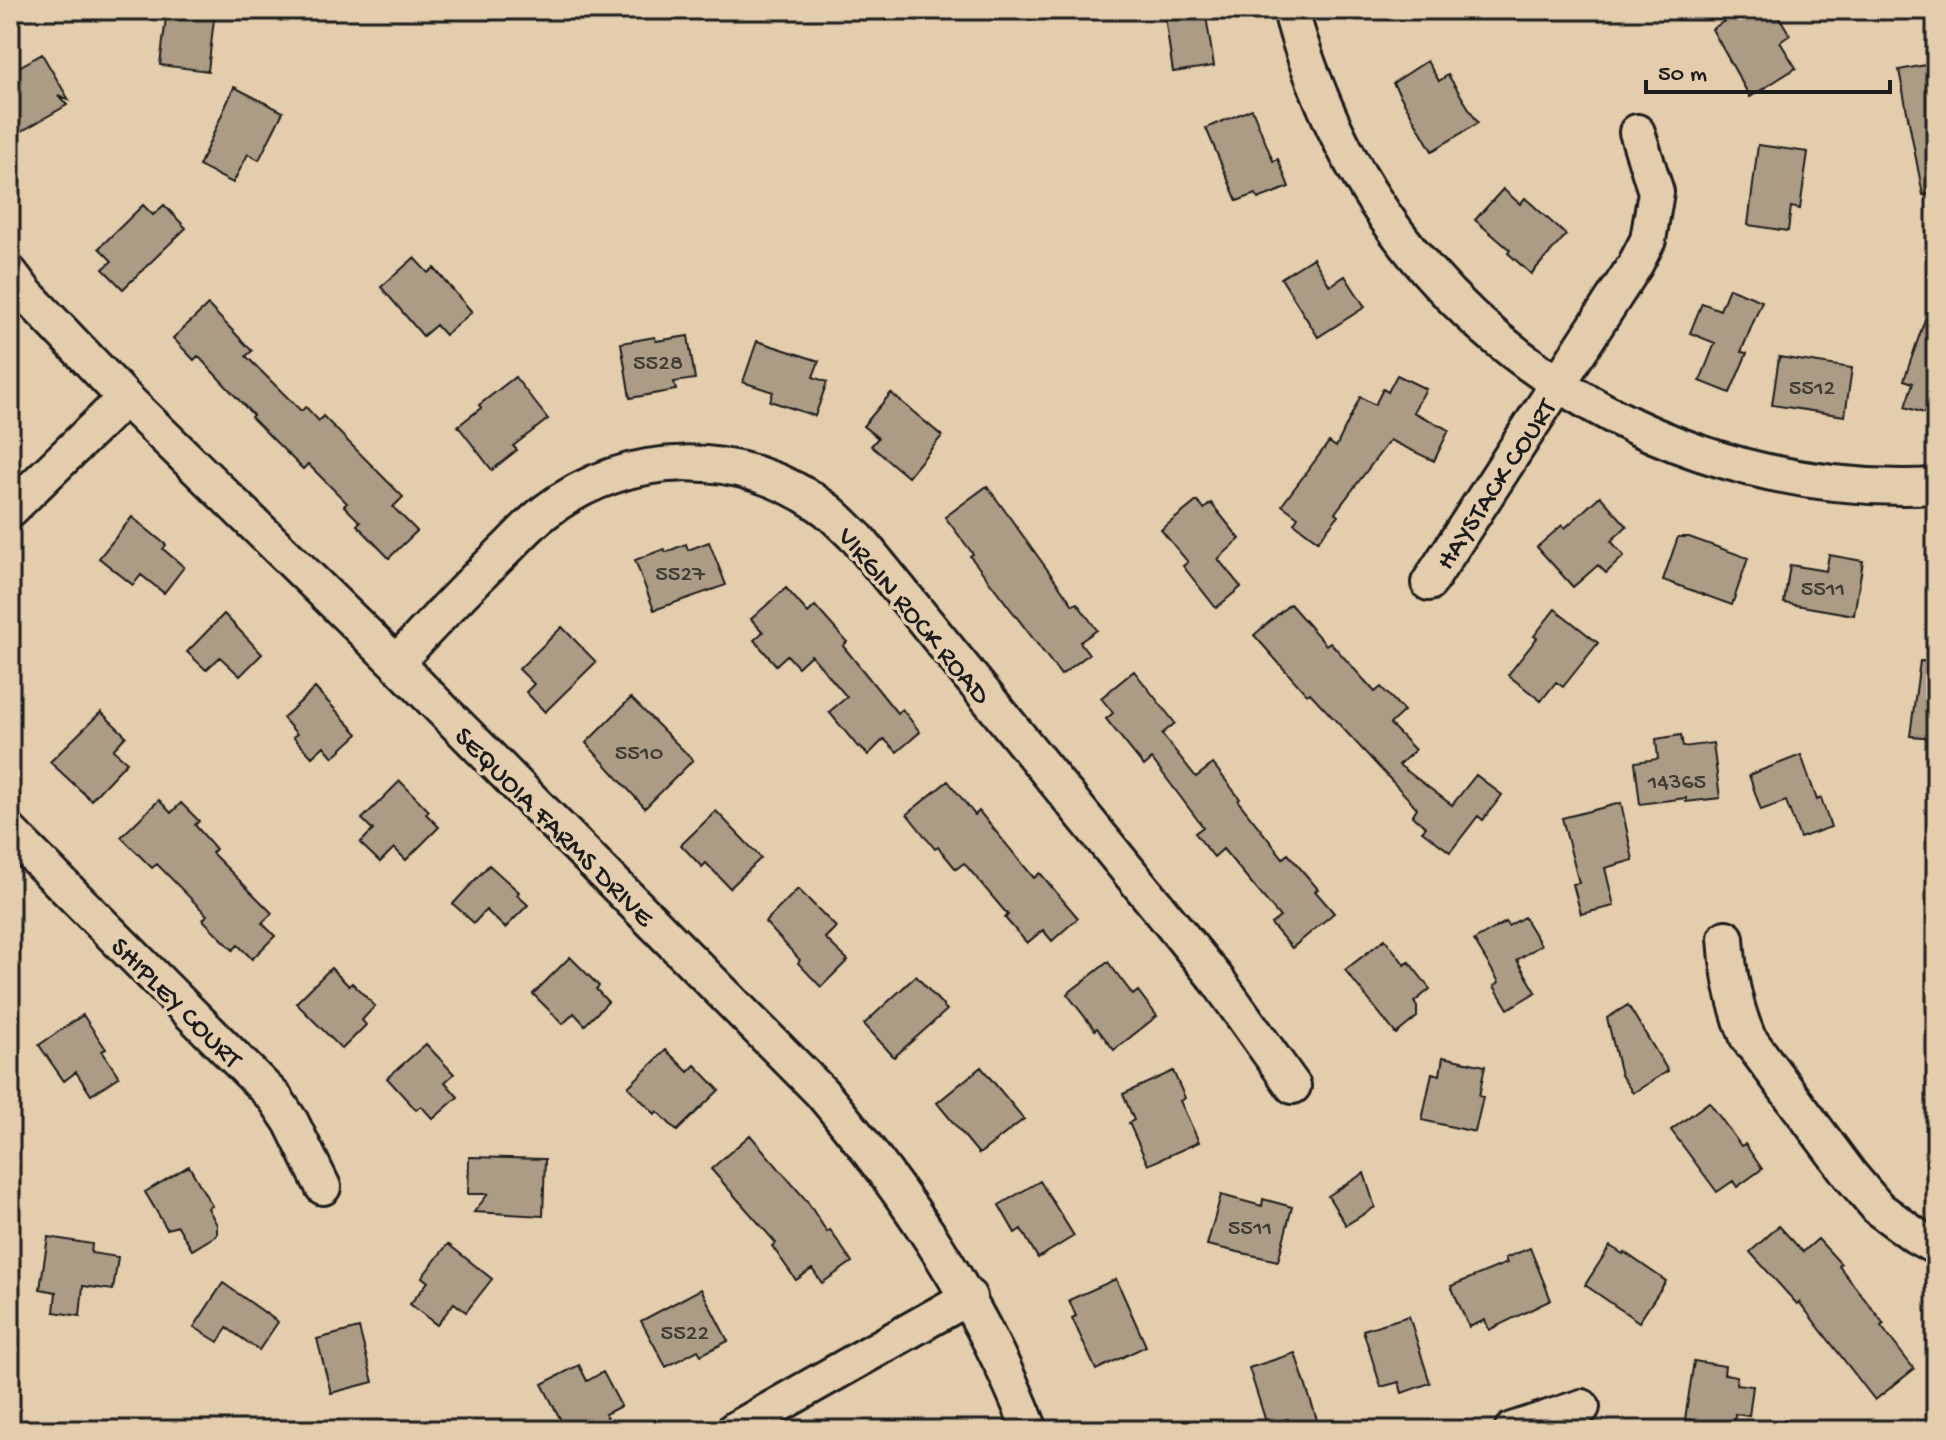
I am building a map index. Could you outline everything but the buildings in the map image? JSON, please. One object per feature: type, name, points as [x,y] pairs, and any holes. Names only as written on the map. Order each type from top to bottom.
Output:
[{"type":"street","points":[[1291,10],[1306,63],[1340,143],[1389,223],[1443,290],[1476,323],[1559,384],[1641,432],[1710,458],[1772,475],[1835,485],[1892,489],[1936,486]]},
{"type":"street","name":"HAYSTACK COURT","points":[[1429,583],[1635,265],[1648,240],[1656,192],[1637,132]]},
{"type":"street","name":"SEQUOIA FARMS DRIVE","points":[[10,273],[26,294],[125,398],[396,663],[821,1092],[864,1143],[917,1215],[969,1297],[1009,1377],[1030,1430]]},
{"type":"street","points":[[10,510],[125,398]]},
{"type":"street","name":"VIRGIN ROCK ROAD","points":[[396,663],[448,606],[543,513],[572,493],[599,480],[649,465],[673,463],[732,467],[788,486],[828,511],[858,539],[1218,981],[1293,1086]]},
{"type":"street","name":"SHIPLEY COURT","points":[[10,832],[275,1098],[291,1122],[323,1187]]},
{"type":"street","points":[[1726,938],[1728,972],[1748,1038],[1869,1198],[1904,1227],[1936,1247]]},
{"type":"street","points":[[734,1430],[969,1297]]},
{"type":"street","points":[[1512,1430],[1582,1407]]}]
